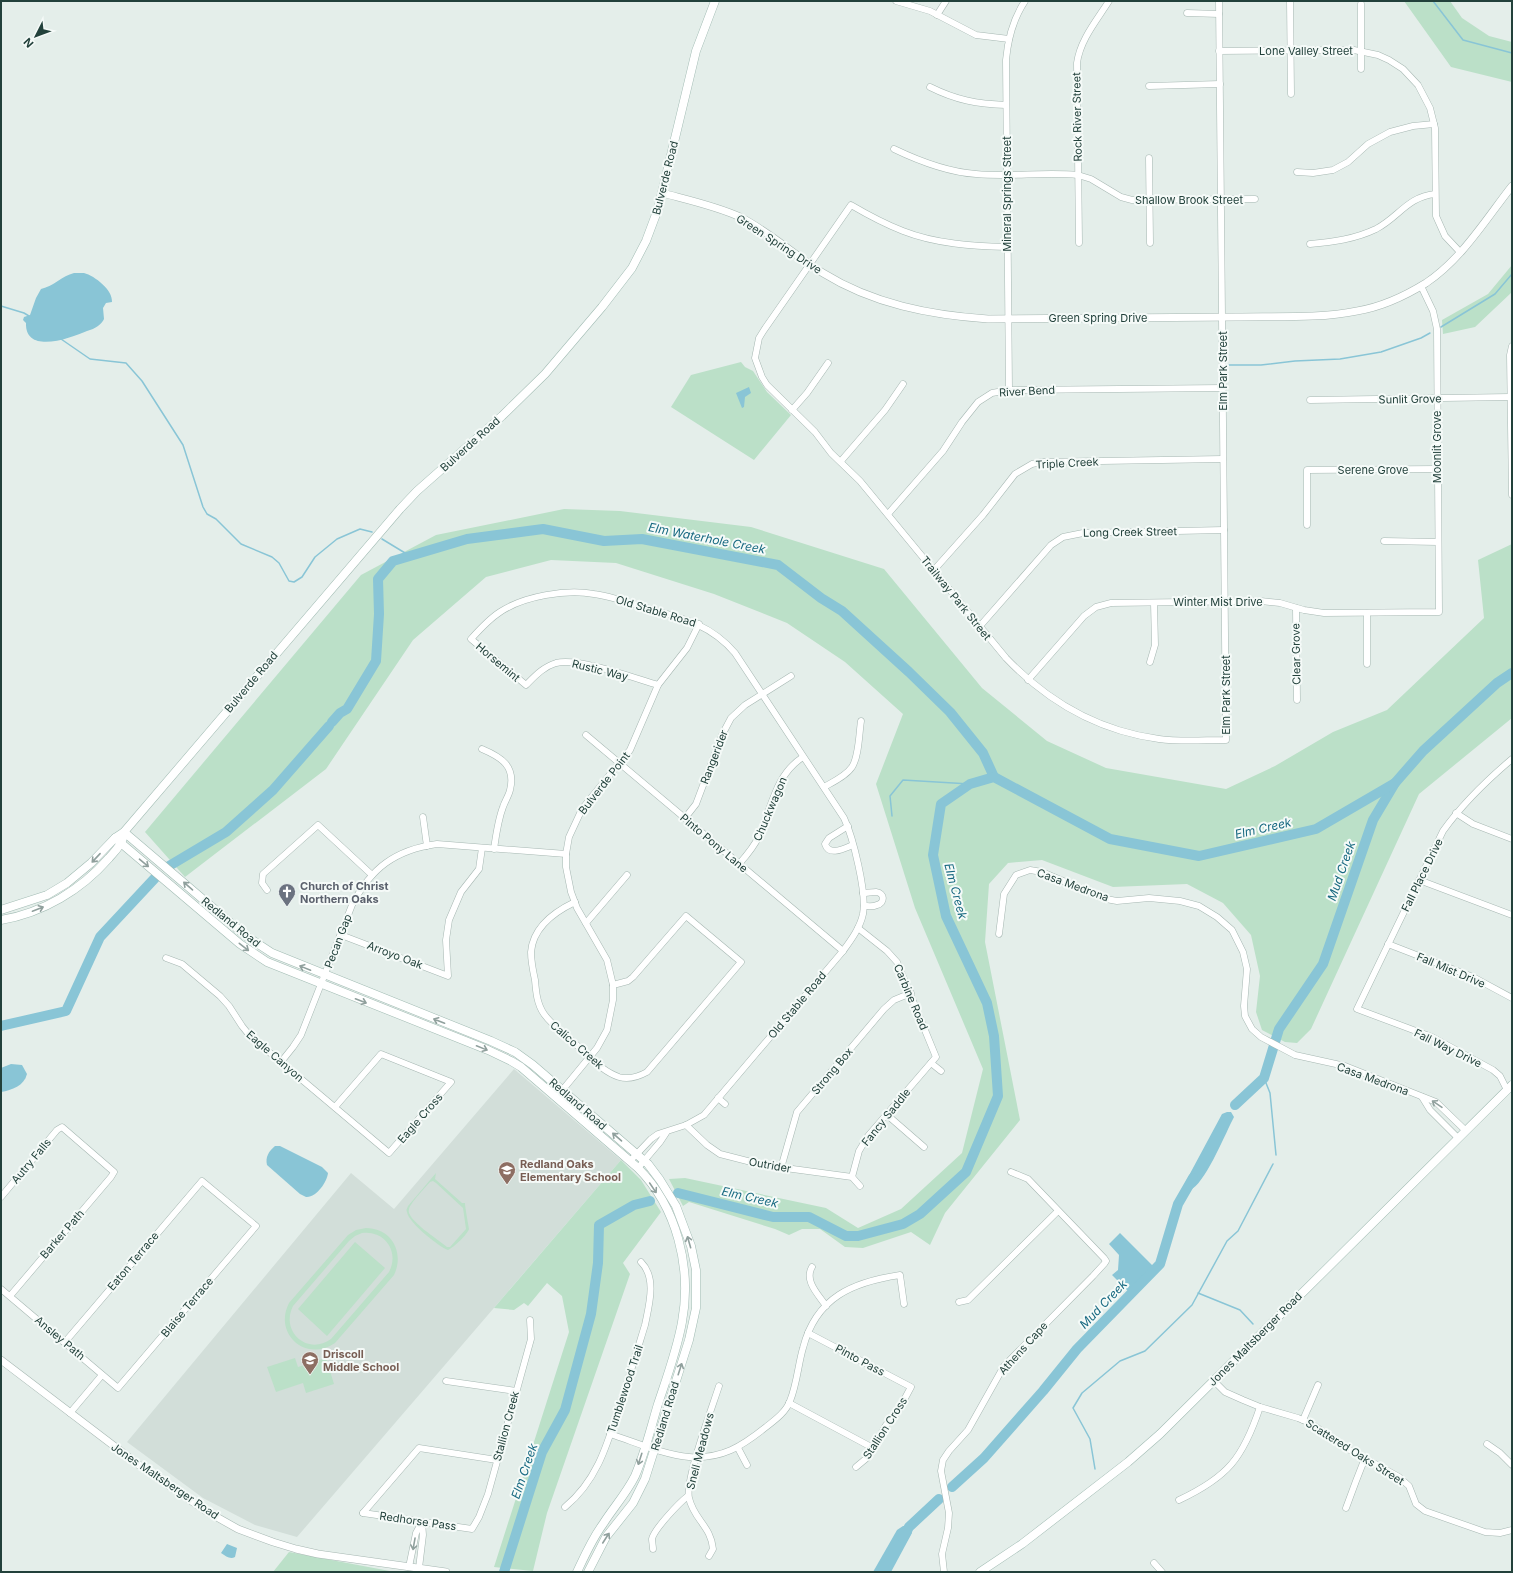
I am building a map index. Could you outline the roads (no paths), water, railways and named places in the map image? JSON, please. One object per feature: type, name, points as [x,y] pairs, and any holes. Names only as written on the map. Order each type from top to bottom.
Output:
[{"type":"main road","name":"Bulverde Road","points":[[1,910],[47,895],[67,883],[91,863],[115,838],[124,832],[400,509],[545,374],[602,307],[632,268],[651,230],[662,193],[696,51],[715,1]]},
{"type":"main road","points":[[1,920],[15,918],[42,908],[85,882],[103,865],[122,843],[124,832]]},
{"type":"main road","name":"Redland Road","points":[[124,832],[255,943],[272,954],[491,1041],[515,1052],[644,1160],[660,1180],[676,1206],[689,1240],[696,1270],[696,1308],[690,1340],[645,1479],[632,1503],[606,1537],[588,1572]]},
{"type":"main road","name":"Redland Road","points":[[115,838],[250,952],[267,962],[321,985],[488,1050],[521,1068],[638,1168],[651,1185],[670,1216],[681,1250],[685,1272],[683,1322],[677,1346],[635,1475],[621,1500],[597,1533],[577,1572]]},
{"type":"main road","name":"Jones Maltsberger Road","points":[[980,1572],[1022,1544],[1128,1462],[1160,1434],[1509,1087]]},
{"type":"street","points":[[896,1],[916,6],[976,35],[1008,39]]},
{"type":"street","points":[[937,15],[946,1]]},
{"type":"street","name":"Mineral Springs Street","points":[[1009,390],[1006,60],[1008,39],[1012,26],[1025,1]]},
{"type":"street","name":"Rock River Street","points":[[1079,243],[1078,54],[1083,42],[1109,1]]},
{"type":"street","name":"Elm Park Street","points":[[1219,1],[1226,740]]},
{"type":"street","points":[[1290,1],[1291,94]]},
{"type":"street","points":[[1361,4],[1361,68]]},
{"type":"street","points":[[1187,13],[1219,14]]},
{"type":"street","name":"Lone Valley Street","points":[[1220,51],[1354,50],[1378,55],[1389,60],[1409,74],[1427,100],[1434,124],[1436,216],[1439,226],[1448,240],[1460,252]]},
{"type":"street","points":[[1148,86],[1220,84]]},
{"type":"street","points":[[930,87],[949,96],[968,102],[1006,105]]},
{"type":"street","points":[[1297,172],[1313,173],[1333,170],[1348,162],[1368,144],[1390,132],[1413,126],[1434,124]]},
{"type":"street","name":"Shallow Brook Street","points":[[894,148],[920,161],[954,171],[975,174],[1078,175],[1091,179],[1121,197],[1132,200],[1256,199]]},
{"type":"street","points":[[1149,158],[1150,243]]},
{"type":"street","name":"Green Spring Drive","points":[[662,193],[724,211],[741,218],[823,273],[850,287],[882,300],[917,310],[952,316],[1009,319],[1318,315],[1357,311],[1376,307],[1394,300],[1421,286],[1440,271],[1460,252],[1512,186]]},
{"type":"street","points":[[1310,244],[1340,240],[1366,233],[1388,222],[1413,200],[1425,195],[1435,194]]},
{"type":"street","points":[[810,264],[851,205],[879,221],[905,232],[931,239],[954,244],[1007,247]]},
{"type":"street","name":"Trailway Park Street","points":[[810,264],[759,338],[756,351],[757,363],[764,381],[770,389],[815,432],[831,453],[857,477],[1006,658],[1028,680],[1064,706],[1086,718],[1110,728],[1160,739],[1226,740]]},
{"type":"street","name":"Moonlit Grove","points":[[1421,286],[1433,311],[1437,329],[1439,612]]},
{"type":"street","points":[[1512,346],[1510,355],[1512,495]]},
{"type":"street","points":[[792,410],[807,393],[828,363]]},
{"type":"street","points":[[841,461],[886,410],[903,384]]},
{"type":"street","name":"River Bend","points":[[888,514],[943,451],[962,422],[978,402],[992,394],[1009,390],[1223,388]]},
{"type":"street","name":"Sunlit Grove","points":[[1310,400],[1510,397]]},
{"type":"street","name":"Triple Creek","points":[[934,570],[983,515],[1012,478],[1019,471],[1032,464],[1041,462],[1223,460]]},
{"type":"street","name":"Serene Grove","points":[[1307,525],[1307,470],[1438,469]]},
{"type":"street","name":"Long Creek Street","points":[[980,626],[1047,549],[1063,537],[1083,533],[1224,530]]},
{"type":"street","points":[[1384,540],[1438,542]]},
{"type":"street","name":"Old Stable Road","points":[[471,639],[484,624],[508,606],[530,598],[557,593],[592,593],[699,624],[722,639],[729,646],[848,826],[854,845],[864,906],[858,928],[842,951],[704,1115],[686,1125],[666,1133],[658,1134],[651,1139],[630,1161]]},
{"type":"street","name":"Winter Mist Drive","points":[[1028,680],[1080,619],[1101,605],[1111,603],[1261,601],[1280,603],[1296,608],[1324,613],[1439,612]]},
{"type":"street","points":[[1150,662],[1154,645],[1154,603]]},
{"type":"street","name":"Clear Grove","points":[[1296,608],[1297,700]]},
{"type":"street","points":[[1367,613],[1367,664]]},
{"type":"street","name":"Bulverde Point","points":[[556,1098],[597,1048],[607,1030],[612,1009],[613,985],[610,970],[605,956],[575,902],[568,882],[566,854],[572,828],[582,809],[633,745],[650,700],[658,685],[687,648],[699,624]]},
{"type":"street","name":"Horsemint","points":[[471,639],[526,685]]},
{"type":"street","name":"Rustic Way","points":[[526,685],[543,668],[564,661],[583,663],[658,685]]},
{"type":"street","name":"Rangerider","points":[[685,818],[696,804],[727,723],[740,709],[791,676]]},
{"type":"street","points":[[824,788],[852,767],[856,758],[861,721]]},
{"type":"street","name":"Pinto Pony Lane","points":[[586,735],[842,951]]},
{"type":"street","points":[[482,749],[501,758],[506,763],[510,772],[510,791],[503,806],[494,849]]},
{"type":"street","name":"Chuckwagon","points":[[739,864],[757,840],[782,779],[790,767],[803,757]]},
{"type":"street","name":"Fall Place Drive","points":[[1358,1009],[1443,831],[1456,812],[1479,788],[1512,759]]},
{"type":"street","points":[[1456,812],[1473,824],[1512,839]]},
{"type":"street","points":[[423,817],[427,846]]},
{"type":"street","points":[[267,890],[262,883],[261,878],[263,874],[318,825],[372,875]]},
{"type":"street","points":[[848,826],[829,838],[825,844],[826,847],[832,851],[854,845]]},
{"type":"street","name":"Pecan Gap","points":[[281,1062],[301,1035],[352,905],[360,889],[372,875],[398,855],[427,846],[449,845],[566,854]]},
{"type":"street","name":"Arroyo Oak","points":[[341,935],[448,976],[446,940],[449,920],[461,892],[479,869],[482,848]]},
{"type":"street","name":"Casa Medrona","points":[[999,934],[1004,894],[1016,875],[1030,870],[1042,872],[1106,899],[1117,901],[1149,898],[1180,901],[1199,906],[1217,917],[1232,930],[1243,952],[1247,969],[1244,1006],[1245,1016],[1252,1029],[1261,1037],[1295,1055],[1345,1066],[1436,1102],[1465,1130]]},
{"type":"street","points":[[586,923],[627,875]]},
{"type":"street","points":[[1419,880],[1512,915]]},
{"type":"street","points":[[863,893],[878,892],[883,897],[883,901],[876,906],[864,906]]},
{"type":"street","name":"Calico Creek","points":[[575,902],[554,914],[537,931],[531,954],[537,1000],[540,1008],[551,1022],[595,1063],[617,1076],[627,1078],[642,1075],[648,1072],[741,962],[686,916],[633,977],[628,981],[613,985]]},
{"type":"street","name":"Carbine Road","points":[[858,928],[887,951],[900,967],[936,1057]]},
{"type":"street","name":"Fall Mist Drive","points":[[1388,944],[1473,977],[1512,998]]},
{"type":"street","name":"Eagle Canyon","points":[[166,958],[182,964],[220,996],[229,1006],[246,1031],[389,1153]]},
{"type":"street","name":"Strong Box","points":[[781,1168],[797,1112],[884,1009],[894,1000],[911,993]]},
{"type":"street","name":"Fall Way Drive","points":[[1358,1009],[1432,1037],[1494,1070],[1509,1087]]},
{"type":"street","name":"Eagle Cross","points":[[335,1107],[381,1054],[451,1082],[389,1153]]},
{"type":"street","name":"Fancy Saddle","points":[[852,1177],[856,1158],[863,1144],[886,1114],[936,1057]]},
{"type":"street","points":[[521,1068],[526,1060]]},
{"type":"street","points":[[931,1063],[941,1071]]},
{"type":"street","name":"Casa Medrona","points":[[1422,1097],[1430,1110],[1458,1138]]},
{"type":"street","points":[[718,1098],[725,1104]]},
{"type":"street","points":[[886,1114],[924,1147]]},
{"type":"street","points":[[1442,1122],[1449,1114]]},
{"type":"street","name":"Outrider","points":[[686,1125],[707,1145],[720,1154],[754,1164],[852,1177]]},
{"type":"street","name":"Autry Falls","points":[[1,1196],[57,1130],[62,1127],[114,1172]]},
{"type":"street","points":[[638,1168],[666,1133]]},
{"type":"street","name":"Barker Path","points":[[10,1296],[114,1172]]},
{"type":"street","name":"Athens Cape","points":[[944,1572],[942,1554],[948,1528],[948,1513],[941,1471],[944,1460],[949,1451],[968,1430],[1004,1366],[1106,1261],[1028,1179],[1011,1172]]},
{"type":"street","points":[[852,1177],[860,1186]]},
{"type":"street","name":"Blaise Terrace","points":[[118,1388],[256,1226],[202,1181]]},
{"type":"street","name":"Eaton Terrace","points":[[65,1342],[202,1181]]},
{"type":"street","points":[[959,1302],[968,1300],[1058,1211]]},
{"type":"street","name":"Tumblewood Trail","points":[[565,1507],[579,1494],[595,1473],[604,1455],[645,1325],[649,1305],[650,1274],[641,1262]]},
{"type":"street","points":[[812,1267],[808,1274],[811,1284],[826,1306]]},
{"type":"street","points":[[685,1272],[696,1270]]},
{"type":"street","points":[[610,1434],[677,1455],[697,1457],[719,1455],[738,1448],[778,1418],[789,1403],[795,1388],[803,1348],[808,1333],[814,1321],[826,1306],[842,1292],[854,1286],[880,1278],[900,1275],[904,1304]]},
{"type":"street","name":"Ansley Path","points":[[1,1289],[118,1388]]},
{"type":"street","name":"Stallion Creek","points":[[472,1529],[484,1506],[531,1339],[530,1320]]},
{"type":"street","points":[[683,1322],[693,1324]]},
{"type":"street","name":"Pinto Pass","points":[[808,1333],[911,1387]]},
{"type":"street","name":"Jones Maltsberger Road","points":[[1,1360],[139,1465],[187,1498],[238,1529],[296,1549],[446,1572]]},
{"type":"street","points":[[70,1413],[102,1375]]},
{"type":"street","name":"Scattered Oaks Street","points":[[1213,1380],[1220,1388],[1232,1395],[1260,1407],[1303,1420],[1319,1428],[1342,1445],[1404,1480],[1416,1504],[1425,1511],[1485,1532],[1500,1533],[1512,1530]]},
{"type":"street","points":[[446,1381],[516,1391]]},
{"type":"street","points":[[1303,1420],[1318,1385]]},
{"type":"street","name":"Snell Meadows","points":[[708,1556],[713,1549],[710,1532],[692,1509],[688,1496],[697,1457],[719,1386]]},
{"type":"street","name":"Stallion Cross","points":[[856,1467],[868,1457],[886,1425],[897,1413],[911,1387]]},
{"type":"street","points":[[789,1403],[873,1448]]},
{"type":"street","points":[[1179,1500],[1213,1481],[1234,1462],[1252,1432],[1260,1407]]},
{"type":"street","points":[[1487,1444],[1500,1453],[1512,1465]]},
{"type":"street","name":"Redhorse Pass","points":[[472,1529],[363,1513],[419,1448],[497,1460]]},
{"type":"street","points":[[738,1448],[747,1465]]},
{"type":"street","points":[[1346,1508],[1365,1458]]},
{"type":"street","points":[[635,1475],[645,1479]]},
{"type":"street","points":[[654,1549],[652,1540],[655,1533],[677,1505],[688,1496]]},
{"type":"street","points":[[409,1567],[416,1533],[422,1522]]},
{"type":"street","points":[[419,1568],[423,1535],[422,1522]]},
{"type":"street","points":[[1154,1563],[1162,1572]]},
{"type":"water","points":[[74,273],[84,273],[93,277],[98,280],[110,293],[112,302],[106,303],[103,308],[103,321],[93,329],[60,340],[50,342],[33,339],[28,333],[26,323],[23,320],[24,317],[30,315],[41,289],[50,286]]},
{"type":"water","points":[[749,387],[751,393],[745,397],[744,407],[742,408],[736,393]]},
{"type":"water","points":[[11,1064],[22,1065],[27,1074],[23,1082],[13,1089],[1,1092],[1,1068]]},
{"type":"water","points":[[1231,1112],[1234,1117],[1219,1149],[1201,1179],[1190,1190],[1185,1187],[1186,1181],[1222,1114]]},
{"type":"water","points":[[275,1146],[280,1146],[322,1167],[328,1173],[323,1185],[314,1195],[306,1197],[300,1194],[267,1165],[268,1154]]},
{"type":"water","points":[[1120,1233],[1154,1267],[1129,1292],[1112,1275],[1118,1270],[1119,1255],[1109,1244]]},
{"type":"water","points":[[903,1526],[907,1526],[911,1529],[912,1533],[891,1572],[873,1572],[897,1530]]},
{"type":"water","points":[[227,1544],[237,1548],[235,1557],[230,1558],[221,1553]]},
{"type":"waterway","points":[[1433,1],[1463,40],[1512,53]]},
{"type":"waterway","points":[[1441,327],[1495,294],[1512,274]]},
{"type":"waterway","points":[[1,306],[29,316]]},
{"type":"waterway","points":[[1228,365],[1261,365],[1295,361],[1340,359],[1381,352],[1421,338],[1430,333]]},
{"type":"waterway","points":[[61,339],[90,359],[126,363],[142,381],[183,445],[203,507],[207,514],[216,519],[241,544],[272,557],[279,563],[289,581],[294,582],[302,577],[315,557],[337,539],[360,529],[372,532]]},
{"type":"waterway","name":"Elm Waterhole Creek","points":[[332,722],[340,713],[347,709],[376,661],[379,614],[378,579],[393,561],[467,539],[543,529],[604,541],[642,539],[778,565],[821,598],[842,611],[909,672],[950,712],[983,753],[994,777]]},
{"type":"waterway","points":[[382,539],[410,556]]},
{"type":"waterway","name":"Mud Creek","points":[[1235,1105],[1264,1078],[1279,1029],[1323,964],[1373,820],[1395,783],[1423,751],[1497,683],[1512,673]]},
{"type":"waterway","name":"Elm Waterhole Creek","points":[[169,866],[226,832],[273,790],[329,726]]},
{"type":"waterway","name":"Elm Creek","points":[[678,1193],[773,1217],[809,1217],[846,1236],[858,1236],[903,1224],[920,1214],[966,1172],[998,1096],[994,1036],[987,1003],[946,916],[933,855],[941,804],[970,784],[994,777],[1110,839],[1199,856],[1316,829],[1395,783]]},
{"type":"waterway","points":[[892,816],[890,796],[903,780],[970,784]]},
{"type":"waterway","name":"Elm Waterhole Creek","points":[[1,1026],[66,1011],[100,937],[155,878]]},
{"type":"waterway","points":[[1264,1078],[1270,1093],[1276,1155]]},
{"type":"waterway","points":[[1095,1469],[1090,1439],[1073,1408],[1082,1393],[1120,1361],[1145,1351],[1192,1305],[1227,1241],[1238,1231],[1273,1164]]},
{"type":"waterway","name":"Mud Creek","points":[[952,1487],[984,1458],[1043,1391],[1077,1349],[1160,1264],[1178,1204],[1193,1178]]},
{"type":"waterway","name":"Elm Creek","points":[[504,1572],[542,1452],[565,1410],[591,1314],[598,1263],[599,1225],[634,1205],[650,1201]]},
{"type":"waterway","points":[[1198,1293],[1240,1310],[1253,1324]]},
{"type":"waterway","name":"Mud Creek","points":[[903,1538],[909,1527],[939,1499]]},
{"type":"place","name":"Church of Christ Northern Oaks","points":[[287,907]]},
{"type":"place","name":"Redland Oaks Elementary School","points":[[507,1185]]},
{"type":"place","name":"Driscoll Middle School","points":[[310,1375]]}]
